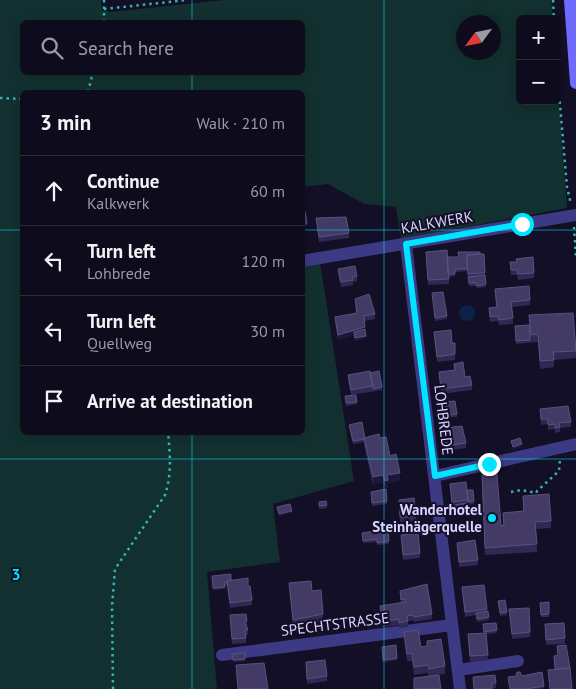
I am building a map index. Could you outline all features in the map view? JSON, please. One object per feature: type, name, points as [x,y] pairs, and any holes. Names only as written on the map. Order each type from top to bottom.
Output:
[{"type":"main road","points":[[570,0],[576,83]]},
{"type":"street","name":"KALKWERK","points":[[305,261],[575,216]]},
{"type":"street","name":"LOHBREDE","points":[[406,244],[460,689]]},
{"type":"street","points":[[435,476],[576,444]]},
{"type":"street","name":"SPECHTSTRASSE","points":[[222,655],[452,625]]},
{"type":"street","points":[[458,670],[518,661]]},
{"type":"path","points":[[104,0],[104,20]]},
{"type":"path","points":[[104,9],[187,0]]},
{"type":"path","points":[[552,0],[554,15]]},
{"type":"path","points":[[88,90],[92,75]]},
{"type":"path","points":[[0,98],[20,99]]},
{"type":"path","points":[[560,105],[567,187],[575,216],[576,257]]},
{"type":"path","points":[[113,689],[112,606],[115,569],[166,495],[170,482],[171,463],[168,435]]},
{"type":"path","points":[[536,503],[536,493],[559,472],[561,465],[558,448]]},
{"type":"path","points":[[511,492],[521,490],[536,493]]},
{"type":"green space","points":[[0,0],[101,0],[102,10],[111,12],[224,0],[551,0],[553,15],[516,15],[516,105],[559,105],[567,208],[401,239],[396,207],[364,204],[328,184],[305,187],[305,90],[20,90],[20,435],[305,435],[305,265],[320,262],[354,481],[273,504],[280,562],[207,572],[217,689],[0,689]]},
{"type":"water","points":[[464,305],[470,305],[475,310],[473,319],[464,321],[459,316],[459,310]]},
{"type":"building","points":[[346,217],[349,233],[319,237],[316,218]]},
{"type":"building","points":[[447,250],[449,279],[428,280],[426,252]]},
{"type":"building","points":[[458,252],[480,252],[480,254],[467,255],[467,269],[455,269],[455,274],[448,274],[447,257],[459,257]]},
{"type":"building","points":[[484,254],[485,273],[468,274],[467,255]]},
{"type":"building","points":[[533,257],[534,273],[518,274],[517,270],[511,270],[510,262],[517,262],[516,259]]},
{"type":"building","points":[[355,266],[357,276],[352,277],[353,280],[341,282],[338,269]]},
{"type":"building","points":[[485,275],[486,284],[477,286],[476,283],[469,283],[468,277]]},
{"type":"building","points":[[529,286],[530,300],[511,302],[513,318],[499,320],[498,316],[490,317],[489,308],[497,307],[495,289]]},
{"type":"building","points":[[443,292],[447,316],[435,318],[432,293]]},
{"type":"building","points":[[369,294],[375,314],[364,316],[365,327],[338,335],[335,317],[357,313],[355,299]]},
{"type":"building","points":[[573,313],[576,351],[553,352],[554,360],[540,361],[538,334],[531,335],[529,315]]},
{"type":"building","points":[[529,325],[530,340],[516,341],[515,326]]},
{"type":"building","points":[[365,329],[366,336],[355,338],[354,332]]},
{"type":"building","points":[[451,330],[452,343],[455,343],[455,354],[437,357],[434,332]]},
{"type":"building","points":[[463,362],[465,377],[470,376],[472,385],[441,389],[439,372],[455,370],[454,364]]},
{"type":"building","points":[[370,371],[373,386],[351,390],[348,375]]},
{"type":"building","points":[[379,371],[382,387],[373,389],[370,373]]},
{"type":"building","points":[[356,395],[357,402],[346,403],[345,396]]},
{"type":"building","points":[[455,401],[457,414],[445,416],[443,402]]},
{"type":"building","points":[[568,406],[571,422],[559,423],[560,427],[555,428],[555,424],[548,425],[548,419],[541,419],[540,409]]},
{"type":"building","points":[[362,422],[365,439],[353,441],[349,425]]},
{"type":"building","points":[[462,426],[466,443],[445,446],[442,430]]},
{"type":"building","points":[[379,434],[380,438],[386,437],[390,456],[396,454],[400,473],[387,475],[388,480],[385,481],[383,475],[373,477],[364,438]]},
{"type":"building","points":[[520,438],[522,444],[513,447],[511,441]]},
{"type":"building","points":[[497,474],[501,526],[504,525],[503,513],[524,511],[523,496],[549,494],[551,521],[535,522],[537,544],[485,548],[482,475]]},
{"type":"building","points":[[466,482],[468,500],[452,502],[450,484]]},
{"type":"building","points":[[386,489],[387,501],[372,503],[371,492]]},
{"type":"building","points":[[467,490],[473,490],[474,501],[468,502]]},
{"type":"building","points":[[414,498],[416,516],[400,517],[399,500]]},
{"type":"building","points":[[326,501],[327,505],[319,506],[319,502]]},
{"type":"building","points":[[467,503],[468,510],[455,511],[455,505]]},
{"type":"building","points":[[290,504],[292,511],[279,514],[277,507]]},
{"type":"building","points":[[388,529],[389,541],[377,543],[377,539],[363,541],[362,533]]},
{"type":"building","points":[[418,533],[420,553],[403,555],[401,535]]},
{"type":"building","points":[[475,540],[478,560],[459,562],[457,543]]},
{"type":"building","points":[[231,574],[231,580],[224,583],[225,587],[213,588],[212,576]]},
{"type":"building","points":[[248,578],[252,600],[230,603],[227,581]]},
{"type":"building","points":[[311,581],[312,591],[321,590],[323,614],[293,620],[289,583]]},
{"type":"building","points":[[427,584],[432,614],[414,617],[413,615],[407,616],[408,621],[399,623],[399,619],[382,622],[380,606],[405,602],[405,599],[401,600],[400,591]]},
{"type":"building","points":[[484,585],[487,609],[465,612],[462,587]]},
{"type":"building","points":[[505,600],[507,612],[500,613],[498,601]]},
{"type":"building","points":[[549,602],[549,614],[541,615],[540,603]]},
{"type":"building","points":[[529,608],[530,632],[512,634],[509,609]]},
{"type":"building","points":[[488,611],[489,617],[477,619],[476,613]]},
{"type":"building","points":[[246,614],[247,621],[244,621],[248,630],[245,630],[246,638],[232,639],[230,615]]},
{"type":"building","points":[[496,623],[497,630],[484,632],[483,624]]},
{"type":"building","points":[[564,623],[565,638],[546,640],[545,624]]},
{"type":"building","points":[[418,630],[421,647],[427,646],[427,641],[441,639],[445,666],[429,669],[428,665],[414,667],[412,653],[407,654],[404,632]]},
{"type":"building","points":[[486,633],[488,655],[470,656],[468,634]]},
{"type":"building","points":[[396,645],[397,658],[383,660],[382,647]]},
{"type":"building","points":[[566,645],[570,668],[555,669],[554,656],[558,655],[557,646]]},
{"type":"building","points":[[245,653],[245,659],[233,660],[232,654]]},
{"type":"building","points":[[325,660],[327,676],[307,679],[306,662]]},
{"type":"building","points":[[264,663],[268,689],[238,689],[236,665]]},
{"type":"building","points":[[570,668],[572,689],[550,689],[548,670]]},
{"type":"building","points":[[517,672],[520,672],[522,676],[542,672],[544,686],[510,689],[508,677],[516,676]]},
{"type":"building","points":[[439,675],[441,689],[414,689],[414,678]]},
{"type":"building","points":[[495,675],[496,683],[492,683],[492,689],[474,689],[473,677]]},
{"type":"place","name":"Wanderhotel Steinhägerquelle","points":[[492,518]]},
{"type":"route","points":[[489,464],[435,476],[406,244],[522,224]]}]
